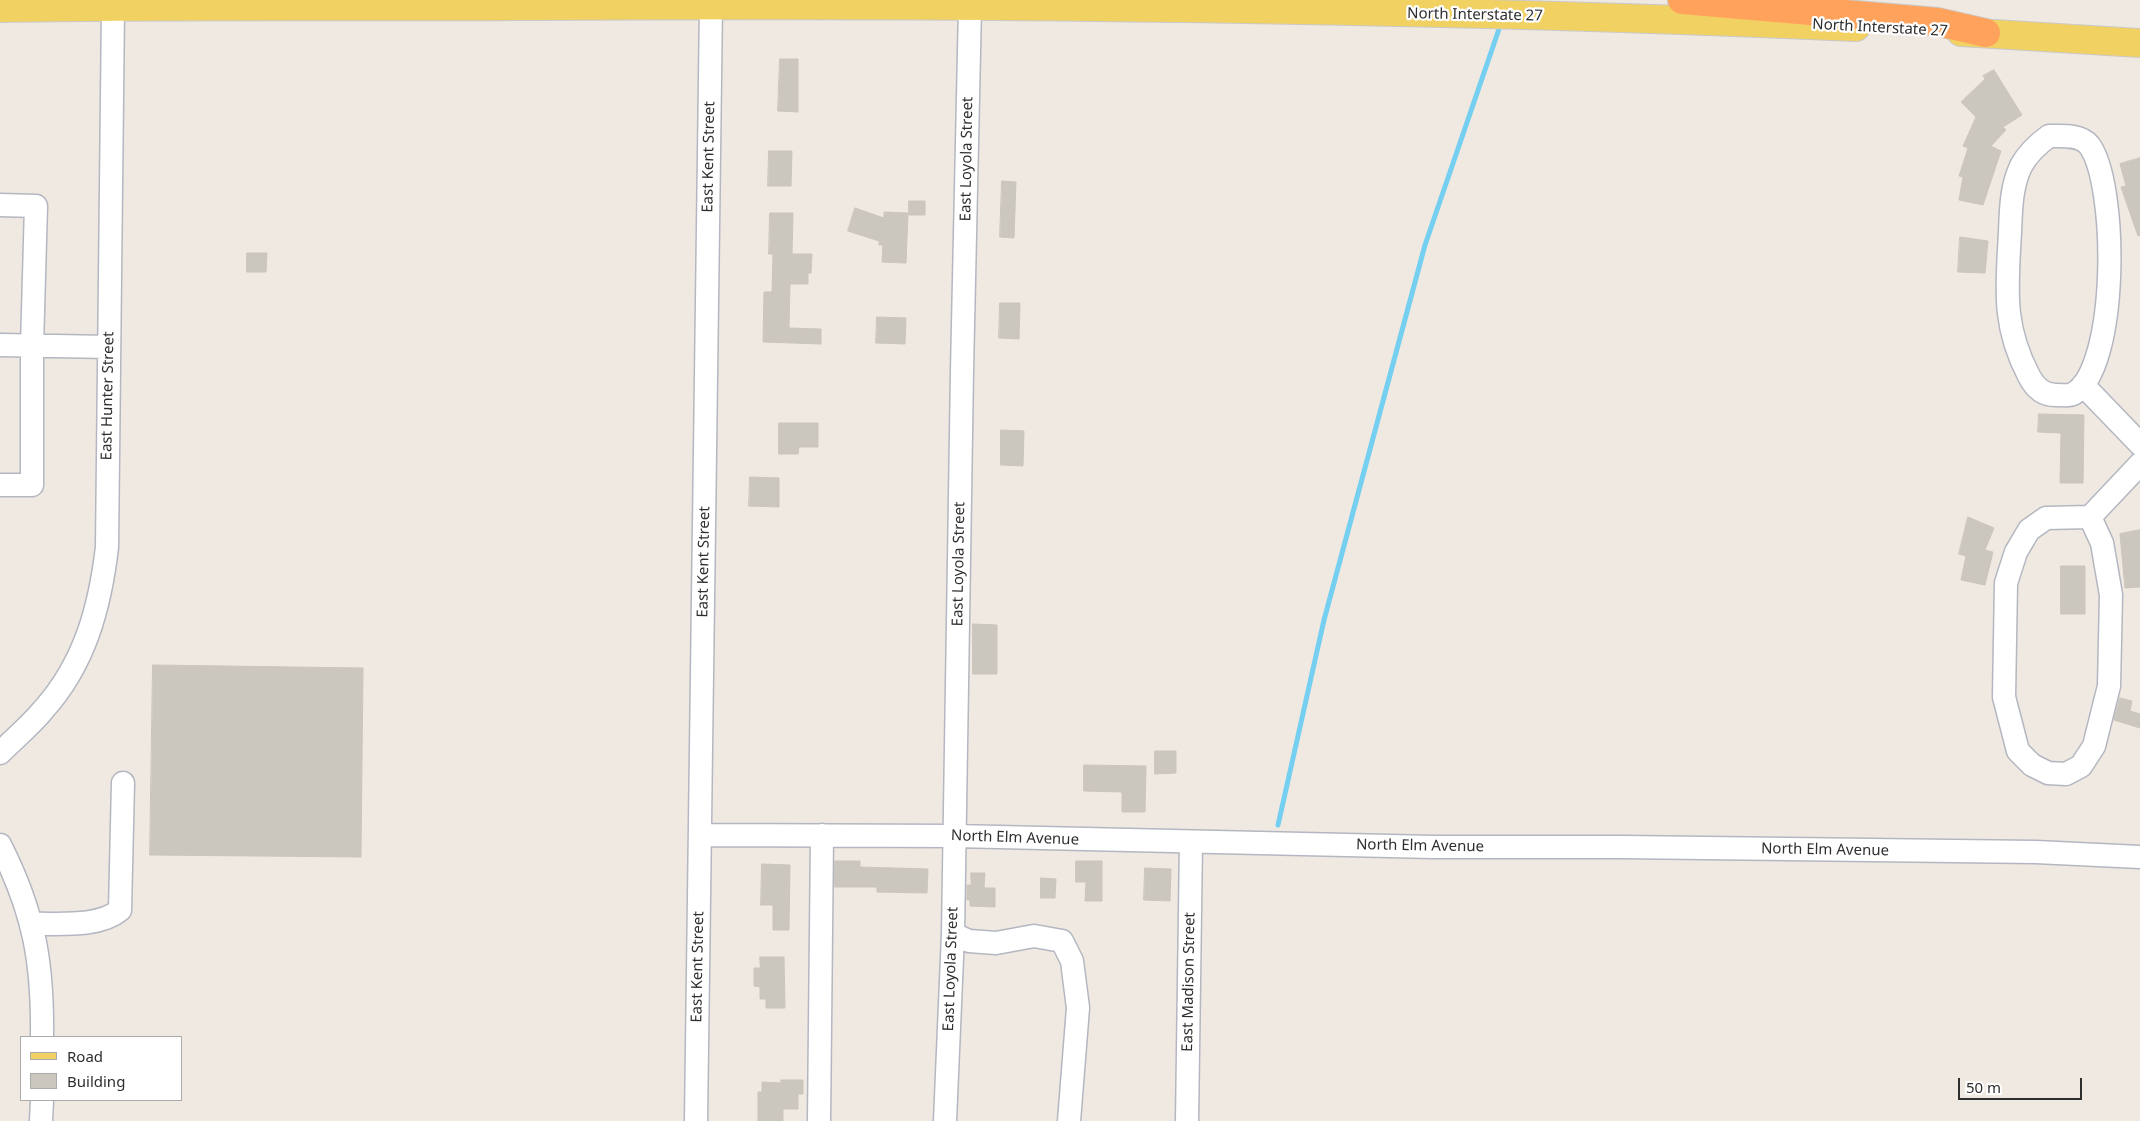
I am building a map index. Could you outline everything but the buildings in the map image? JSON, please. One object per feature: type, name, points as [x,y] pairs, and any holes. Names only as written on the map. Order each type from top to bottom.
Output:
[{"type":"highway","points":[[1682,0],[1938,22],[1986,33]]},
{"type":"main road","name":"North Interstate 27","points":[[0,8],[711,4],[1192,8],[1686,19],[1986,33],[2140,43]]},
{"type":"street","name":"East Kent Street","points":[[696,1121],[711,4]]},
{"type":"street","name":"East Loyola Street","points":[[945,1121],[953,934],[970,6]]},
{"type":"street","name":"East Hunter Street","points":[[0,753],[44,709],[82,652],[93,622],[103,584],[107,547],[113,7]]},
{"type":"street","points":[[2049,136],[2074,136],[2088,143],[2098,165],[2110,228],[2108,307],[2098,355],[2083,385],[2072,395],[2054,396],[2041,392],[2030,379],[2017,351],[2009,322],[2006,298],[2012,190],[2022,165],[2036,145],[2049,136]]},
{"type":"street","points":[[0,206],[36,206],[32,346],[32,485],[0,485]]},
{"type":"street","points":[[0,345],[109,347]]},
{"type":"street","points":[[2083,385],[2140,444]]},
{"type":"street","points":[[2090,517],[2102,542],[2111,596],[2109,686],[2094,746],[2081,766],[2066,774],[2048,773],[2032,766],[2018,751],[2004,697],[2006,583],[2016,552],[2029,530],[2046,518],[2090,517],[2140,464]]},
{"type":"street","points":[[32,924],[100,921],[113,916],[120,910],[123,783]]},
{"type":"street","name":"North Elm Avenue","points":[[700,835],[955,836],[1433,847],[1622,847],[2036,852],[2140,857]]},
{"type":"street","points":[[819,1121],[822,835]]},
{"type":"street","name":"East Madison Street","points":[[1187,1121],[1191,842]]},
{"type":"street","points":[[0,845],[22,892],[32,924],[42,980],[42,1036]]},
{"type":"street","points":[[953,934],[969,941],[996,943],[1034,936],[1062,941],[1072,961],[1078,1008],[1069,1121]]},
{"type":"street","points":[[41,1121],[42,1101]]},
{"type":"waterway","points":[[1278,825],[1324,620],[1425,245],[1499,29]]}]
